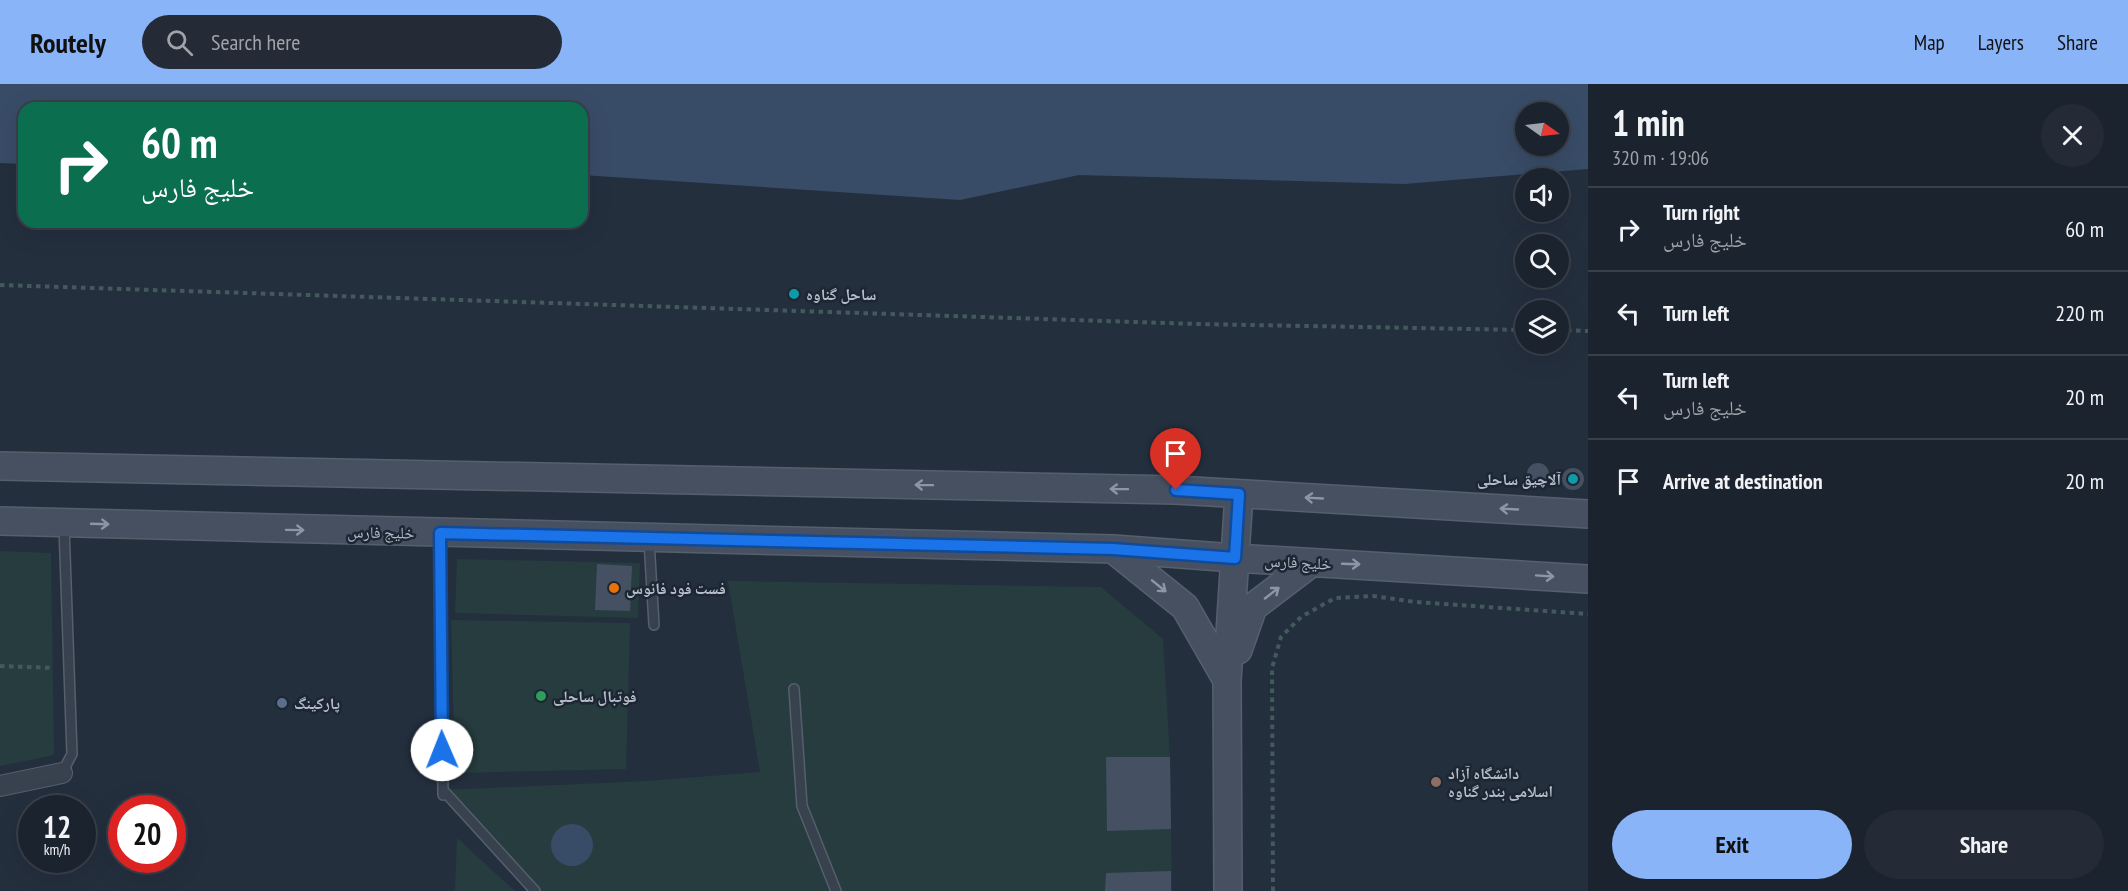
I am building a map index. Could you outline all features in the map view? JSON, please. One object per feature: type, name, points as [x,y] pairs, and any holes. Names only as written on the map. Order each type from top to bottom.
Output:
[{"type":"main road","points":[[0,466],[1152,490],[1588,514]]},
{"type":"main road","points":[[1228,891],[1227,680],[1239,494]]},
{"type":"main road","name":"خلیج فارس","points":[[0,521],[1113,549],[1588,579]]},
{"type":"main road","points":[[1113,549],[1185,607],[1227,680]]},
{"type":"main road","points":[[1227,680],[1253,608],[1311,563]]},
{"type":"street","points":[[0,786],[62,773]]},
{"type":"lane","points":[[62,773],[72,754],[63,523]]},
{"type":"lane","points":[[440,533],[442,795],[444,790],[535,891]]},
{"type":"lane","points":[[649,538],[654,625]]},
{"type":"lane","points":[[794,689],[802,806],[836,891]]},
{"type":"path","points":[[0,285],[1197,324],[1515,330]]},
{"type":"path","points":[[1569,330],[1588,331]]},
{"type":"path","points":[[1272,891],[1272,668],[1281,637],[1301,617],[1335,598],[1373,596],[1416,602],[1588,614]]},
{"type":"path","points":[[0,666],[69,668]]},
{"type":"green space","points":[[0,551],[51,553],[54,755],[0,766]]},
{"type":"green space","points":[[457,559],[640,563],[638,618],[455,613]]},
{"type":"green space","points":[[728,581],[1101,587],[1163,639],[1170,757],[1172,891],[535,891],[443,790],[647,781],[760,772]]},
{"type":"green space","name":"فوتبال ساحلی","points":[[451,620],[630,623],[626,769],[455,773]]},
{"type":"green space","points":[[457,838],[515,891],[455,891]]},
{"type":"water","points":[[0,84],[1588,84],[1588,169],[1569,171],[1569,168],[1515,168],[1515,175],[1404,184],[1079,175],[960,200],[588,175],[588,102],[18,102],[18,164],[0,163]]},
{"type":"water","points":[[572,824],[580,825],[587,830],[592,837],[592,853],[587,860],[580,865],[572,866],[564,865],[557,860],[552,853],[551,845],[552,837],[557,830],[564,825]]},
{"type":"building","points":[[1538,463],[1546,466],[1549,474],[1546,482],[1538,485],[1530,482],[1527,474],[1530,466]]},
{"type":"building","name":"آلاچیق ساحلی","points":[[1573,468],[1581,471],[1584,479],[1581,487],[1573,490],[1565,487],[1562,479],[1565,471]]},
{"type":"building","name":"فست فود فانوس","points":[[597,564],[632,566],[630,611],[595,610]]},
{"type":"building","points":[[1106,757],[1170,757],[1171,829],[1107,831]]},
{"type":"building","points":[[1171,871],[1171,891],[1105,891],[1106,873]]},
{"type":"place","name":"ساحل گناوه","points":[[794,294]]},
{"type":"place","name":"آلاچیق ساحلی","points":[[1573,479]]},
{"type":"place","name":"فست فود فانوس","points":[[614,588]]},
{"type":"place","name":"فوتبال ساحلی","points":[[541,696]]},
{"type":"place","name":"پارکینگ","points":[[282,703]]},
{"type":"place","name":"دانشگاه آزاد اسلامی بندر گناوه","points":[[1436,782]]},
{"type":"route","points":[[442,750],[440,533],[1113,549],[1235,558],[1239,494],[1176,490]]}]
